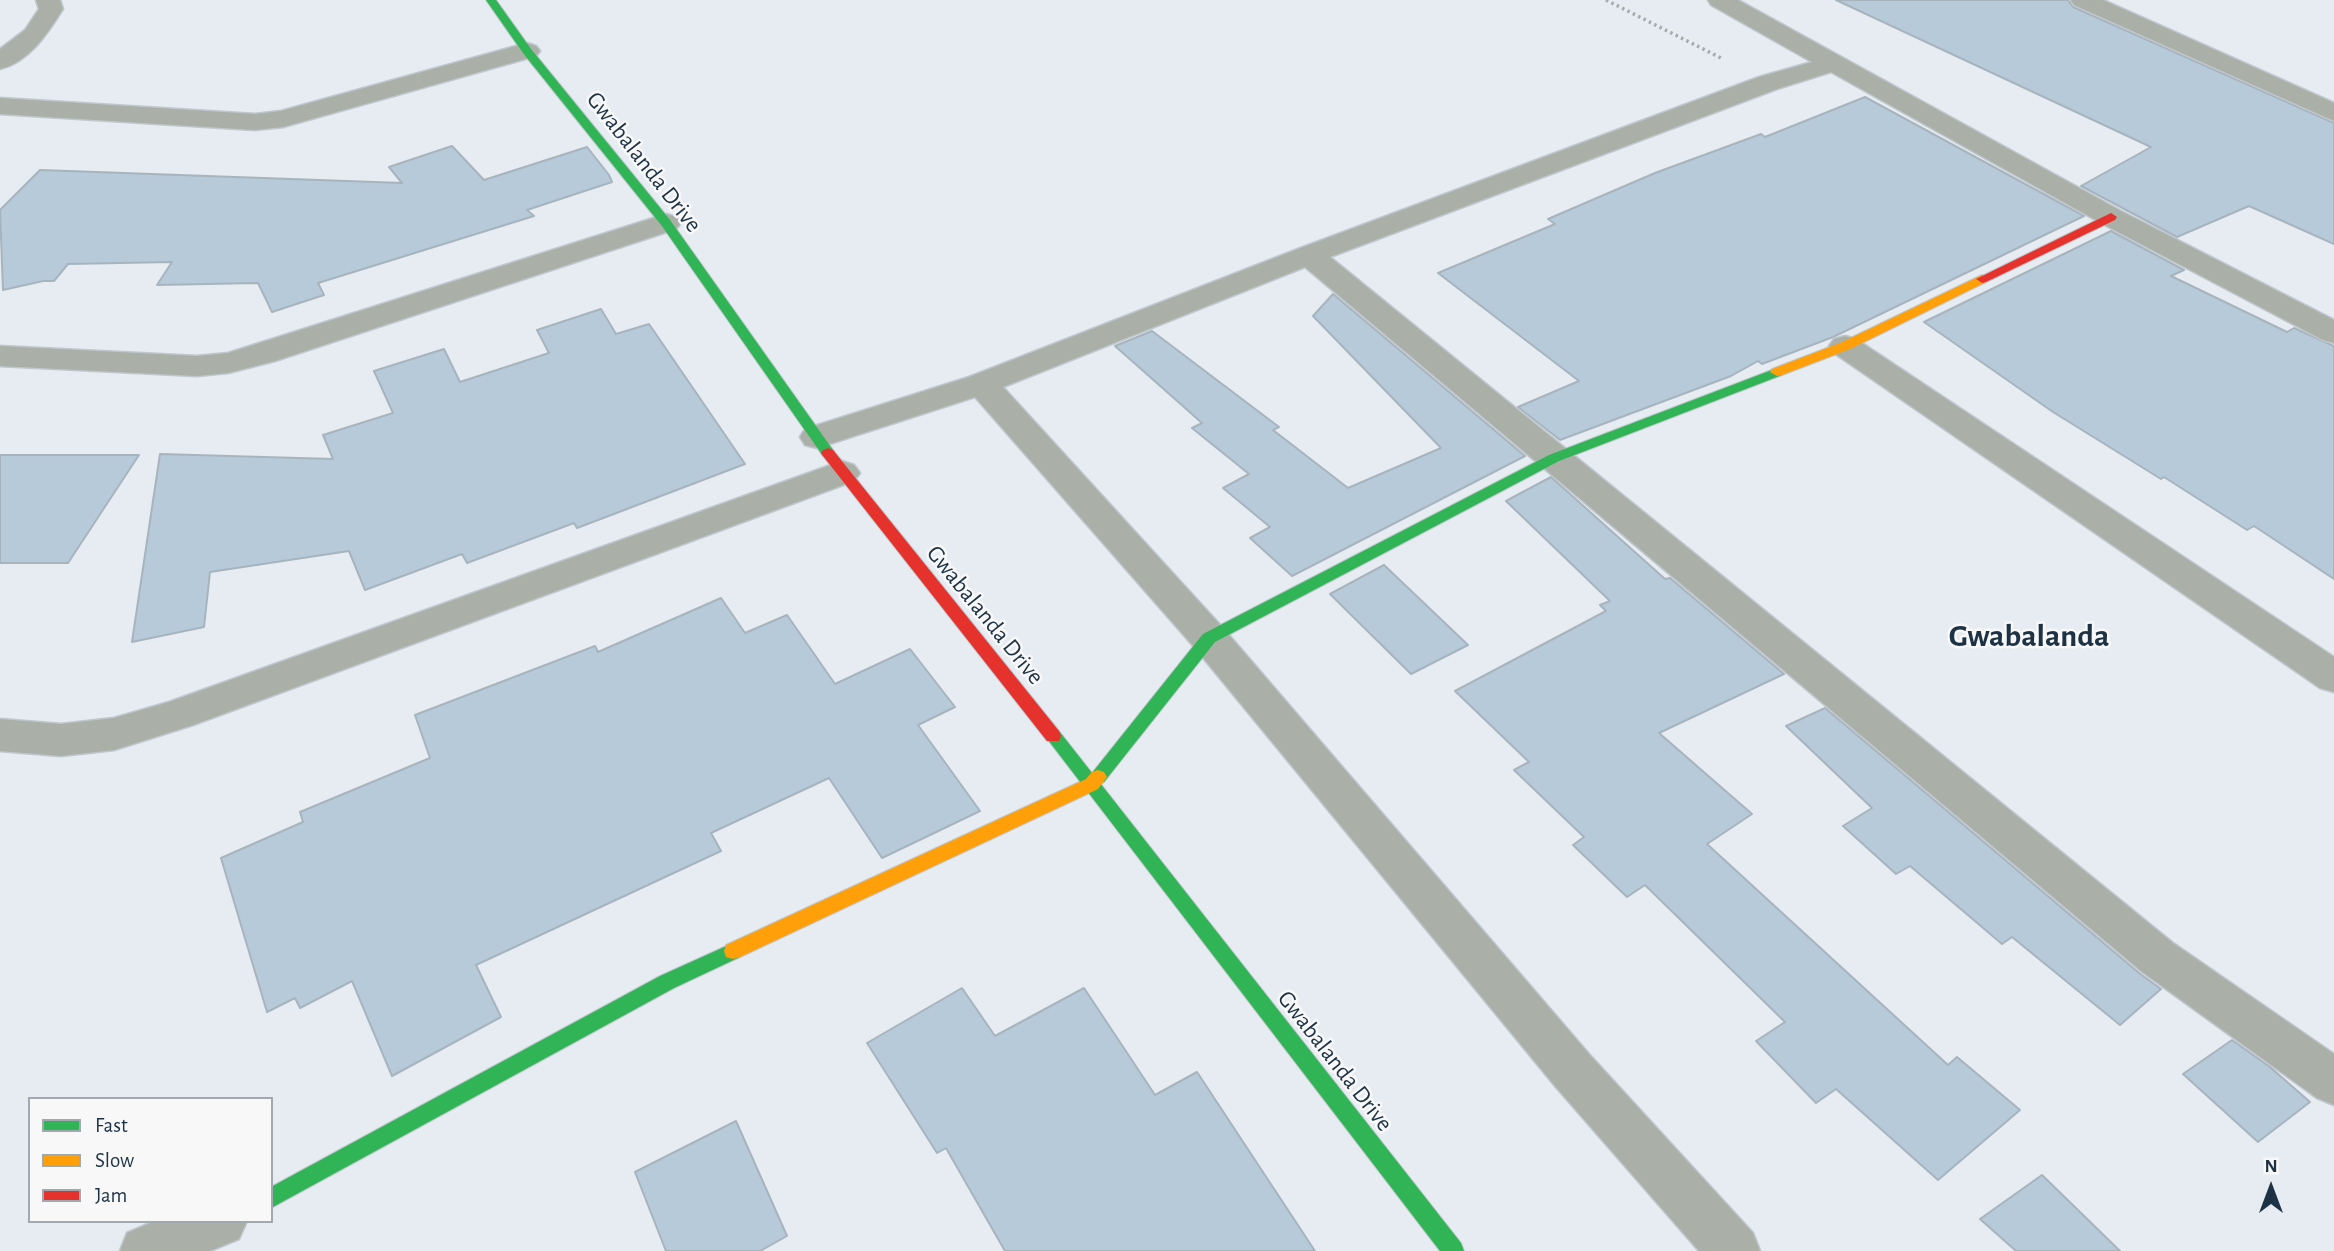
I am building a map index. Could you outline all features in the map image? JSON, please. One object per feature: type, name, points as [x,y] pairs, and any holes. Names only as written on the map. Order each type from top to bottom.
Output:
[{"type":"street","points":[[0,61],[34,35],[51,9],[48,0]]},
{"type":"street","name":"Gwabalanda Drive","points":[[492,0],[527,51],[666,223],[842,473],[1092,784],[1453,1251]]},
{"type":"street","points":[[1720,0],[2111,217],[2334,333]]},
{"type":"street","points":[[2083,0],[2334,113]]},
{"type":"street","points":[[0,106],[255,122],[283,119],[527,51]]},
{"type":"street","points":[[817,437],[981,384],[1309,255],[1768,83],[1835,63]]},
{"type":"street","points":[[2296,96],[2325,82]]},
{"type":"street","points":[[273,1197],[667,982],[1092,784],[1209,638],[1554,458],[1845,346],[2111,217]]},
{"type":"street","points":[[0,356],[197,366],[228,363],[264,354],[666,223]]},
{"type":"street","points":[[1309,255],[2157,957],[2334,1082]]},
{"type":"street","points":[[1845,346],[2334,677]]},
{"type":"street","points":[[981,384],[1209,638],[1572,1070],[1734,1251]]},
{"type":"street","points":[[0,735],[61,740],[101,736],[166,718],[842,473]]},
{"type":"street","points":[[146,1251],[216,1223]]},
{"type":"path","points":[[1606,0],[1768,83]]},
{"type":"building","points":[[1836,0],[2068,0],[2073,7],[2334,123],[2334,244],[2249,206],[2177,237],[2081,186],[2151,147]]},
{"type":"building","points":[[1865,97],[2084,216],[1833,337],[1762,364],[1758,361],[1731,376],[1560,440],[1518,407],[1579,381],[1438,273],[1555,224],[1548,219],[1655,173],[1761,134],[1765,137]]},
{"type":"building","points":[[452,146],[484,180],[587,147],[612,182],[527,210],[534,216],[318,283],[324,295],[272,312],[258,283],[157,285],[172,262],[68,264],[54,281],[3,290],[0,210],[40,170],[402,183],[389,167]]},
{"type":"building","points":[[2111,231],[2184,270],[2171,276],[2287,332],[2294,328],[2334,346],[2334,579],[2254,526],[2247,530],[2164,477],[2161,479],[2053,412],[1924,322]]},
{"type":"building","points":[[1333,294],[1525,456],[1292,576],[1250,538],[1270,527],[1223,488],[1249,474],[1192,428],[1202,423],[1115,346],[1152,331],[1279,427],[1273,430],[1348,488],[1441,448],[1313,316]]},
{"type":"building","points":[[601,309],[616,334],[649,324],[745,464],[577,528],[574,523],[467,563],[462,554],[365,590],[349,551],[210,572],[204,627],[132,642],[160,454],[333,459],[323,435],[393,413],[374,371],[444,349],[460,382],[549,353],[537,330]]},
{"type":"building","points":[[0,455],[139,455],[68,563],[0,563]]},
{"type":"building","points":[[1551,477],[1665,579],[1670,578],[1784,674],[1659,733],[1752,814],[1707,844],[1948,1065],[1957,1057],[2020,1110],[1938,1180],[1836,1089],[1816,1103],[1756,1041],[1785,1022],[1645,885],[1627,897],[1573,845],[1584,837],[1514,770],[1529,762],[1455,691],[1606,611],[1600,605],[1610,601],[1506,501]]},
{"type":"building","points":[[1384,565],[1468,645],[1411,674],[1330,594]]},
{"type":"building","points":[[721,598],[745,633],[787,615],[835,684],[910,649],[955,707],[918,725],[980,811],[882,858],[829,778],[711,833],[721,851],[476,965],[501,1017],[392,1076],[352,981],[300,1008],[295,998],[267,1012],[221,858],[303,822],[300,812],[430,758],[415,715],[595,646],[598,652]]},
{"type":"building","points":[[1825,708],[2161,989],[2120,1025],[2012,937],[2002,944],[1910,866],[1896,874],[1843,826],[1872,808],[1786,726]]},
{"type":"building","points":[[962,988],[995,1036],[1084,988],[1155,1095],[1197,1072],[1315,1251],[1005,1251],[946,1148],[937,1153],[867,1043]]},
{"type":"building","points":[[2232,1040],[2270,1067],[2310,1102],[2258,1142],[2183,1074]]},
{"type":"building","points":[[736,1121],[787,1236],[760,1251],[666,1251],[635,1172]]},
{"type":"building","points":[[2042,1175],[2120,1251],[2016,1251],[1980,1219]]},
{"type":"traffic: fast","points":[[491,0],[527,51],[666,223],[828,453]]},
{"type":"traffic: fast","points":[[1098,777],[1209,638],[1554,458],[1777,372]]},
{"type":"traffic: fast","points":[[1053,736],[1453,1251]]},
{"type":"traffic: fast","points":[[273,1197],[667,982],[733,951]]},
{"type":"traffic: slow","points":[[1777,372],[1845,346],[1982,279]]},
{"type":"traffic: slow","points":[[733,951],[1092,784],[1098,777]]},
{"type":"traffic: jam","points":[[1982,279],[2111,217]]},
{"type":"traffic: jam","points":[[828,453],[1053,736]]},
{"type":"district","name":"Gwabalanda","points":[[2029,636]]}]
